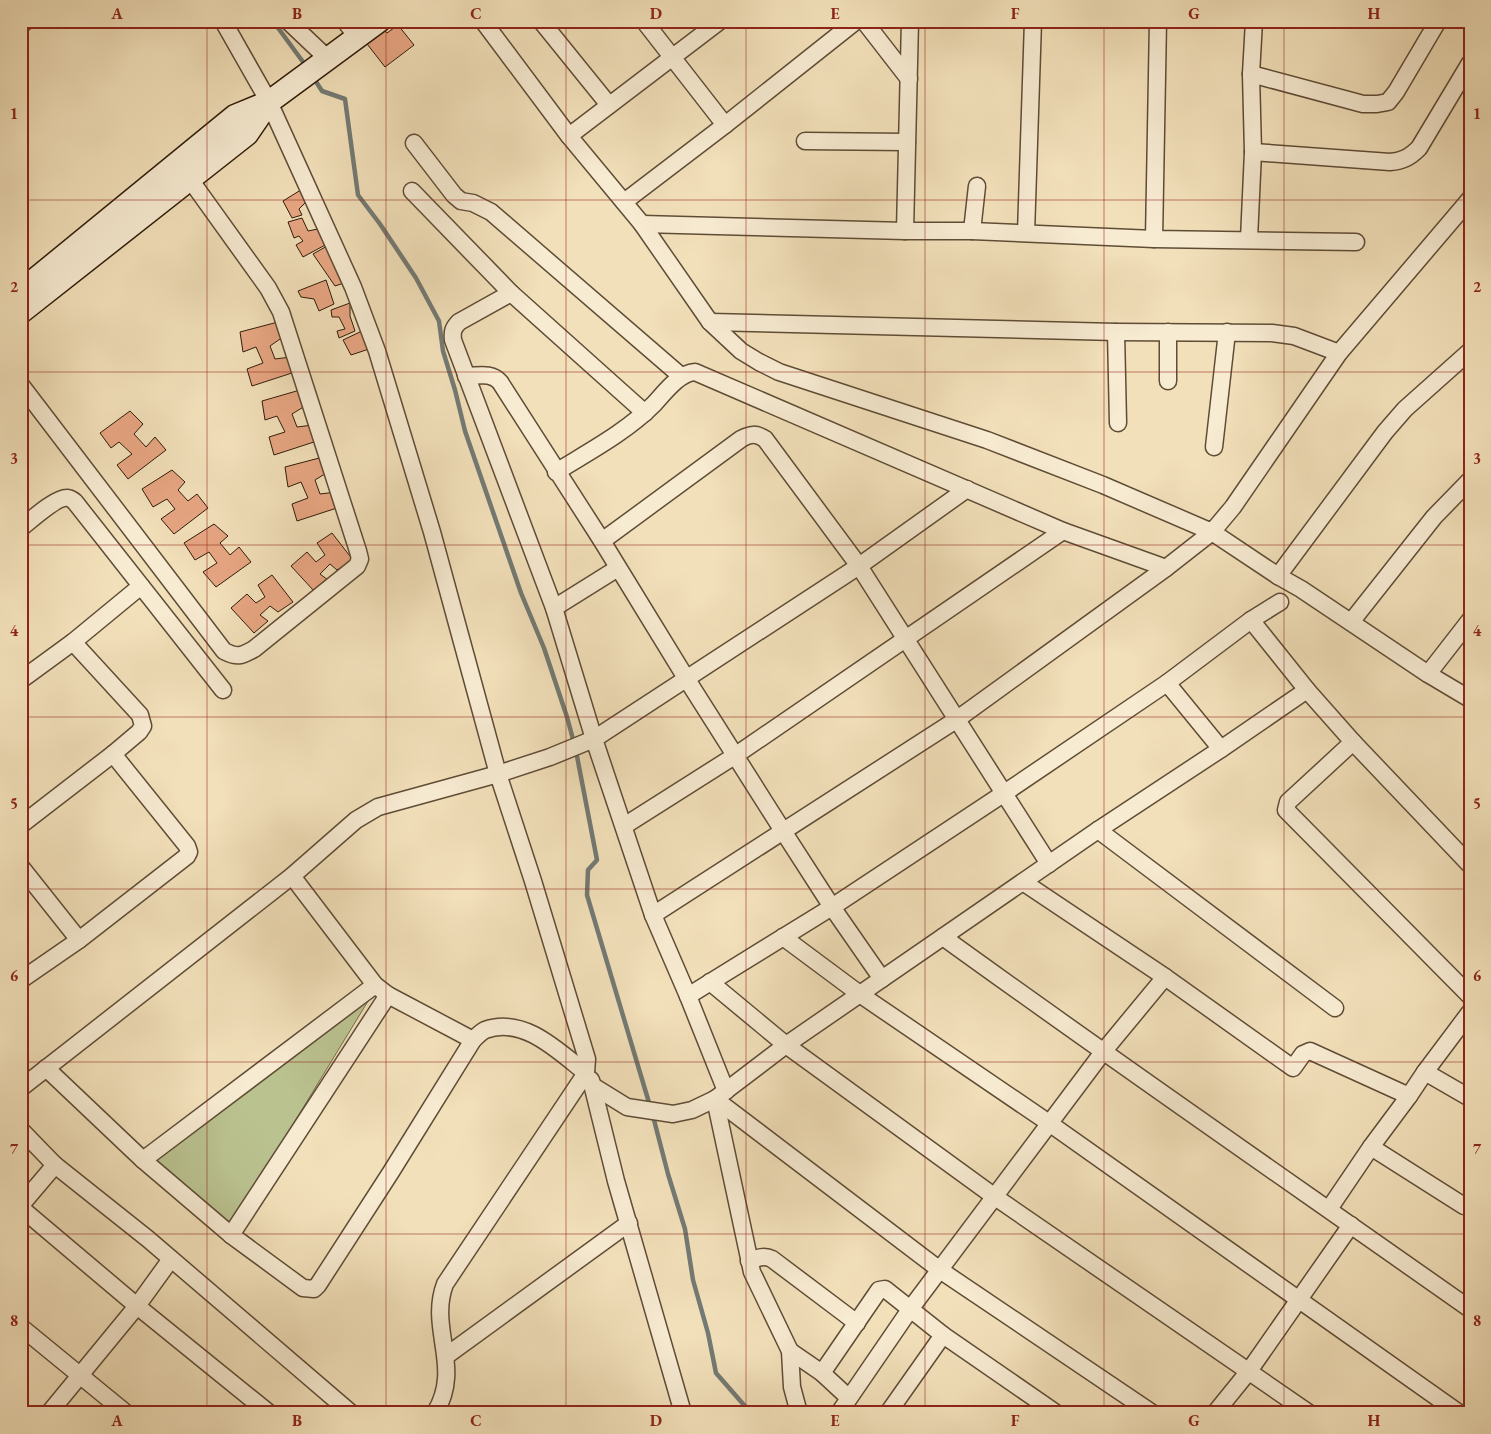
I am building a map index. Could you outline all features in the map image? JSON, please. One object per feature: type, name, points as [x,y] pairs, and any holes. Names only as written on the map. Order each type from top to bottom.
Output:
[{"type":"street","points":[[21,25],[26,21]]},
{"type":"street","points":[[223,21],[269,102],[350,280],[376,351],[432,532],[498,774],[556,953],[616,1181],[683,1413]]},
{"type":"street","points":[[288,21],[324,60]]},
{"type":"street","points":[[21,312],[184,171],[235,116],[269,102],[324,60],[351,29],[379,21]]},
{"type":"street","points":[[483,21],[570,136],[642,224],[710,322],[741,351],[780,372],[996,443],[1103,485],[1212,532],[1278,576],[1302,589],[1428,674],[1470,699]]},
{"type":"street","points":[[541,21],[609,105]]},
{"type":"street","points":[[644,21],[725,125]]},
{"type":"street","points":[[570,136],[720,21]]},
{"type":"street","points":[[624,202],[856,21]]},
{"type":"street","points":[[864,21],[909,79]]},
{"type":"street","points":[[905,232],[910,21]]},
{"type":"street","points":[[1026,233],[1032,21]]},
{"type":"street","points":[[1154,239],[1158,21]]},
{"type":"street","points":[[1249,239],[1254,21]]},
{"type":"street","points":[[1252,74],[1363,104],[1388,102],[1396,92],[1438,21]]},
{"type":"street","points":[[1252,152],[1390,162],[1402,161],[1419,148],[1470,63]]},
{"type":"street","points":[[805,141],[908,142]]},
{"type":"street","points":[[414,143],[454,195],[461,201],[473,203],[491,212],[681,376]]},
{"type":"street","points":[[21,291],[184,171]]},
{"type":"street","points":[[21,385],[224,651],[232,655],[241,656],[254,649],[357,566],[360,559],[358,551],[281,312],[268,288],[184,171]]},
{"type":"street","points":[[972,230],[977,186]]},
{"type":"street","points":[[412,191],[511,293],[645,413]]},
{"type":"street","points":[[653,915],[956,720],[1166,568],[1212,532],[1233,507],[1339,353],[1470,199]]},
{"type":"street","points":[[642,224],[905,232],[972,230],[1154,239],[1356,242]]},
{"type":"street","points":[[511,293],[459,322],[454,327],[452,333],[466,376],[554,608],[587,742],[624,826],[653,915],[688,996],[721,1095],[749,1261],[755,1280],[790,1351],[792,1387],[799,1413]]},
{"type":"street","points":[[710,322],[1116,332],[1272,333],[1294,336],[1339,353]]},
{"type":"street","points":[[1116,332],[1118,423]]},
{"type":"street","points":[[1168,332],[1168,381]]},
{"type":"street","points":[[1214,448],[1227,332]]},
{"type":"street","points":[[1278,576],[1385,432],[1405,409],[1470,351]]},
{"type":"street","points":[[556,472],[629,426],[645,413],[681,376],[689,372],[695,372],[1063,531],[1166,568]]},
{"type":"street","points":[[466,376],[487,375],[496,378],[602,541],[783,831],[832,907],[882,979]]},
{"type":"street","points":[[602,541],[741,439],[749,435],[758,434],[764,439],[858,566],[1048,864]]},
{"type":"street","points":[[1351,622],[1434,517],[1470,480]]},
{"type":"street","points":[[21,1088],[292,876],[356,820],[378,807],[498,774],[550,757],[587,742],[858,566],[967,489]]},
{"type":"street","points":[[21,528],[56,501],[69,498],[75,502],[223,690]]},
{"type":"street","points":[[624,826],[736,755],[1063,531]]},
{"type":"street","points":[[554,608],[618,568]]},
{"type":"street","points":[[21,680],[73,642],[141,586]]},
{"type":"street","points":[[688,996],[832,907],[1003,794],[1167,683],[1251,620],[1280,602]]},
{"type":"street","points":[[1251,620],[1307,690],[1353,742],[1470,865]]},
{"type":"street","points":[[1428,674],[1470,620]]},
{"type":"street","points":[[21,825],[113,754],[139,732],[143,726],[140,715],[73,642]]},
{"type":"street","points":[[1167,683],[1221,749]]},
{"type":"street","points":[[46,1068],[143,1160],[232,1235],[304,1288],[314,1289],[392,1172],[473,1040],[484,1030],[503,1027],[522,1030],[539,1037],[589,1075],[627,1108],[673,1114],[692,1110],[721,1095],[786,1045],[1048,864],[1307,690]]},
{"type":"street","points":[[1353,742],[1288,802],[1286,810],[1470,996]]},
{"type":"street","points":[[21,980],[79,940],[183,861],[189,852],[187,846],[113,754]]},
{"type":"street","points":[[1098,830],[1335,1008]]},
{"type":"street","points":[[21,867],[79,940]]},
{"type":"street","points":[[292,876],[375,984],[388,995],[473,1040]]},
{"type":"street","points":[[1024,882],[1293,1068],[1302,1054],[1310,1052],[1409,1096]]},
{"type":"street","points":[[783,937],[861,995],[1049,1123],[1459,1413]]},
{"type":"street","points":[[943,937],[1103,1052],[1470,1309]]},
{"type":"street","points":[[839,1413],[911,1308],[1103,1052],[1164,977]]},
{"type":"street","points":[[710,982],[786,1045],[995,1197],[1309,1413]]},
{"type":"street","points":[[143,1160],[375,984]]},
{"type":"street","points":[[232,1235],[388,995]]},
{"type":"street","points":[[1329,1209],[1371,1147],[1470,1012]]},
{"type":"street","points":[[1425,1072],[1470,1098]]},
{"type":"street","points":[[435,1413],[445,1390],[447,1374],[439,1308],[440,1296],[445,1284],[589,1075]]},
{"type":"street","points":[[721,1095],[940,1270],[1152,1413]]},
{"type":"street","points":[[21,1130],[55,1165],[171,1259],[352,1413]]},
{"type":"street","points":[[1371,1147],[1464,1206],[1470,1207]]},
{"type":"street","points":[[55,1165],[21,1207],[137,1306],[269,1413]]},
{"type":"street","points":[[446,1356],[629,1223]]},
{"type":"street","points":[[1215,1413],[1249,1371],[1351,1225]]},
{"type":"street","points":[[749,1261],[767,1256],[857,1323]]},
{"type":"street","points":[[49,1413],[137,1306],[171,1259]]},
{"type":"street","points":[[822,1372],[880,1290],[886,1289],[943,1335],[1056,1413]]},
{"type":"street","points":[[21,1327],[126,1413]]},
{"type":"street","points":[[888,1413],[943,1335]]},
{"type":"street","points":[[790,1351],[822,1372],[849,1398]]},
{"type":"green space","points":[[373,993],[231,1226],[153,1160]]},
{"type":"building","points":[[398,25],[414,45],[385,67],[364,40],[381,26],[387,33]]},
{"type":"building","points":[[304,188],[310,198],[299,209],[302,215],[292,218],[283,201]]},
{"type":"building","points":[[302,218],[308,231],[318,229],[327,244],[303,257],[296,245],[303,241],[299,236],[294,238],[288,222]]},
{"type":"building","points":[[327,246],[347,282],[335,286],[313,254]]},
{"type":"building","points":[[326,280],[334,304],[319,311],[314,299],[301,297],[298,291]]},
{"type":"building","points":[[350,303],[350,316],[355,331],[339,338],[337,331],[345,329],[339,317],[332,317],[331,310]]},
{"type":"building","points":[[278,322],[283,337],[270,346],[275,359],[291,357],[295,372],[252,386],[247,369],[263,363],[256,347],[243,352],[240,332]]},
{"type":"building","points":[[362,331],[369,349],[351,355],[343,340]]},
{"type":"building","points":[[300,390],[305,406],[292,414],[297,427],[313,425],[317,441],[274,455],[269,437],[285,432],[277,416],[265,420],[262,401]]},
{"type":"building","points":[[130,411],[143,424],[134,434],[146,447],[155,437],[166,450],[128,479],[117,465],[132,454],[119,442],[111,448],[100,433]]},
{"type":"building","points":[[323,457],[328,472],[315,480],[320,494],[336,492],[340,507],[297,521],[292,504],[308,498],[301,482],[288,487],[285,467]]},
{"type":"building","points":[[172,470],[185,482],[178,490],[188,501],[197,494],[208,508],[174,534],[161,519],[175,509],[167,499],[153,507],[142,489]]},
{"type":"building","points":[[214,524],[228,536],[220,543],[230,555],[239,547],[251,562],[216,587],[203,572],[217,563],[209,552],[195,560],[184,543]]},
{"type":"building","points":[[332,533],[353,560],[337,570],[330,564],[320,574],[328,580],[314,591],[291,566],[307,552],[316,562],[325,555],[317,543]]},
{"type":"building","points":[[272,575],[293,602],[278,612],[270,606],[260,615],[268,621],[254,633],[231,608],[247,594],[256,603],[265,597],[258,585]]},
{"type":"waterway","points":[[273,21],[306,66]]},
{"type":"waterway","points":[[313,77],[322,91],[345,99],[358,195],[416,278],[439,321],[443,351],[465,431],[521,593],[544,648],[574,743]]},
{"type":"waterway","points":[[576,751],[597,860],[588,870],[587,895],[650,1106]]},
{"type":"waterway","points":[[653,1116],[685,1229],[693,1280],[708,1333],[716,1373],[751,1413]]}]
